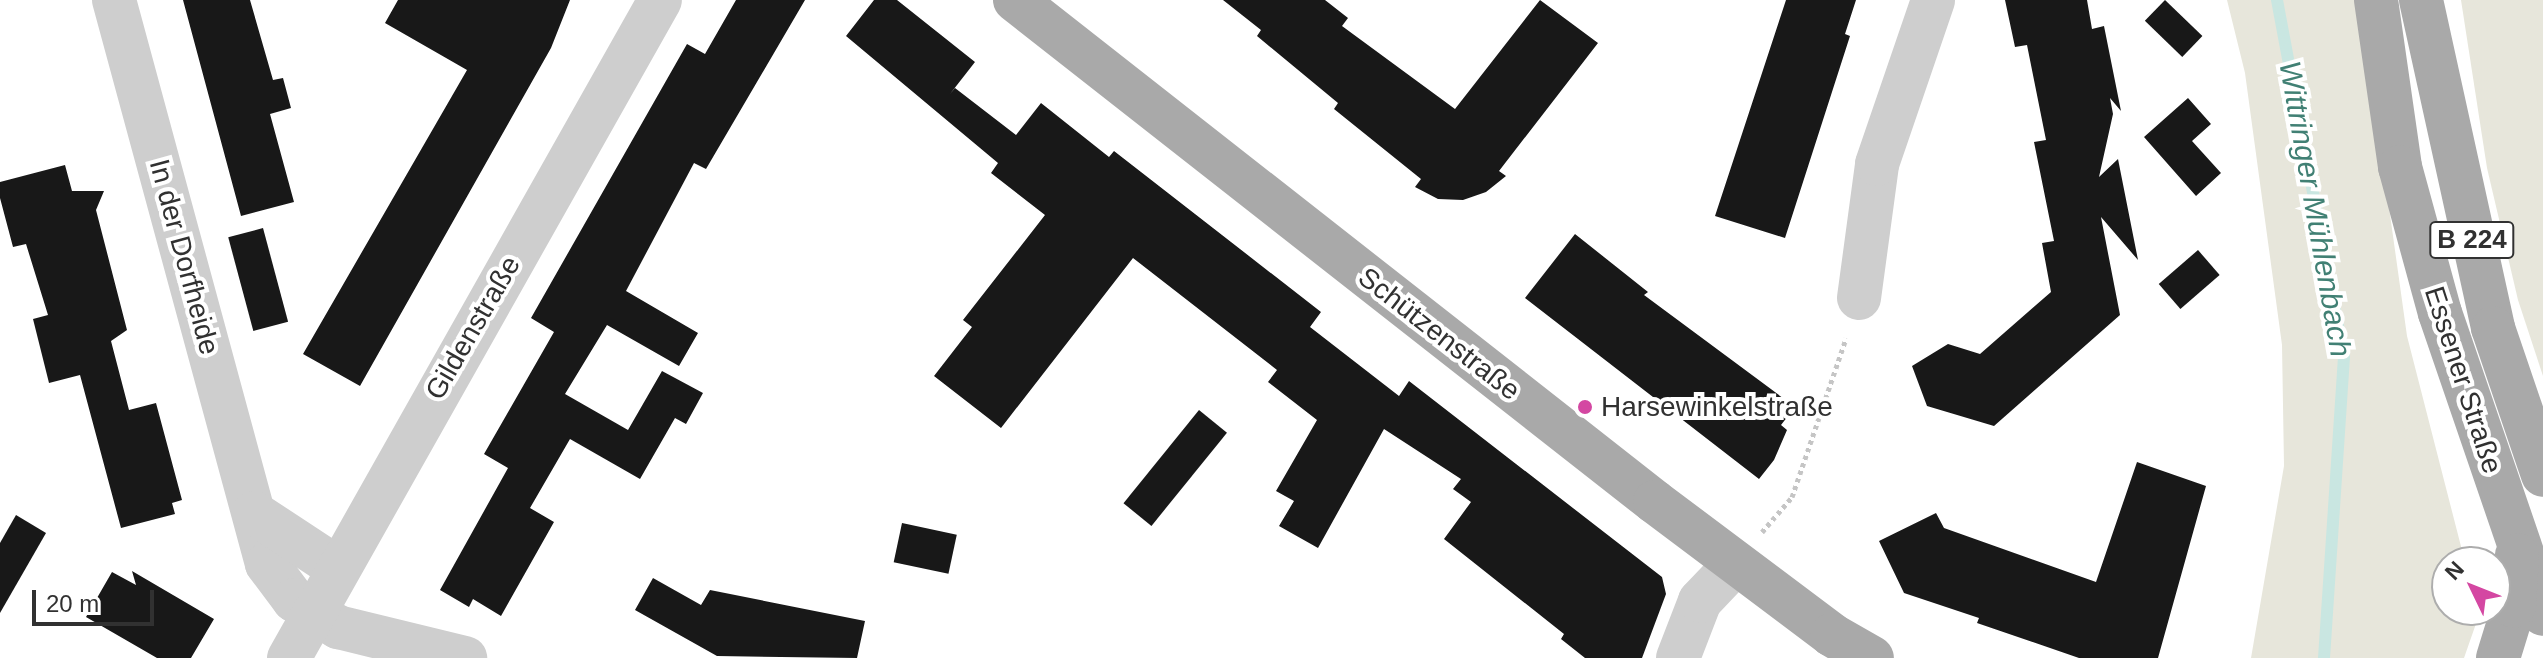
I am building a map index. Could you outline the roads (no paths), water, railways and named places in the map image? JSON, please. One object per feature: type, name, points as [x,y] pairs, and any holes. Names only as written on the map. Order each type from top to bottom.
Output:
[{"type":"main road","name":"Schützenstraße","points":[[1015,0],[1736,563],[1872,658]]},
{"type":"main road","name":"Essener Straße","points":[[2376,0],[2400,167],[2440,313],[2517,549],[2543,614]]},
{"type":"main road","name":"Essener Straße","points":[[2421,0],[2493,328],[2543,475]]},
{"type":"main road","points":[[2498,658],[2514,606],[2517,549]]},
{"type":"street","name":"In der Dorfheide","points":[[114,0],[267,564],[312,615]]},
{"type":"street","name":"Gildenstraße","points":[[289,658],[336,567],[660,0]]},
{"type":"street","points":[[1859,298],[1877,164],[1933,0]]},
{"type":"street","points":[[254,513],[336,567]]},
{"type":"street","points":[[1678,658],[1700,601],[1736,563]]},
{"type":"street","points":[[312,615],[338,627],[465,658]]},
{"type":"waterway","name":"Wittringer Mühlenbach","points":[[2277,0],[2344,357],[2324,658]]},
{"type":"place","name":"Harsewinkelstraße","points":[[1585,407]]}]
